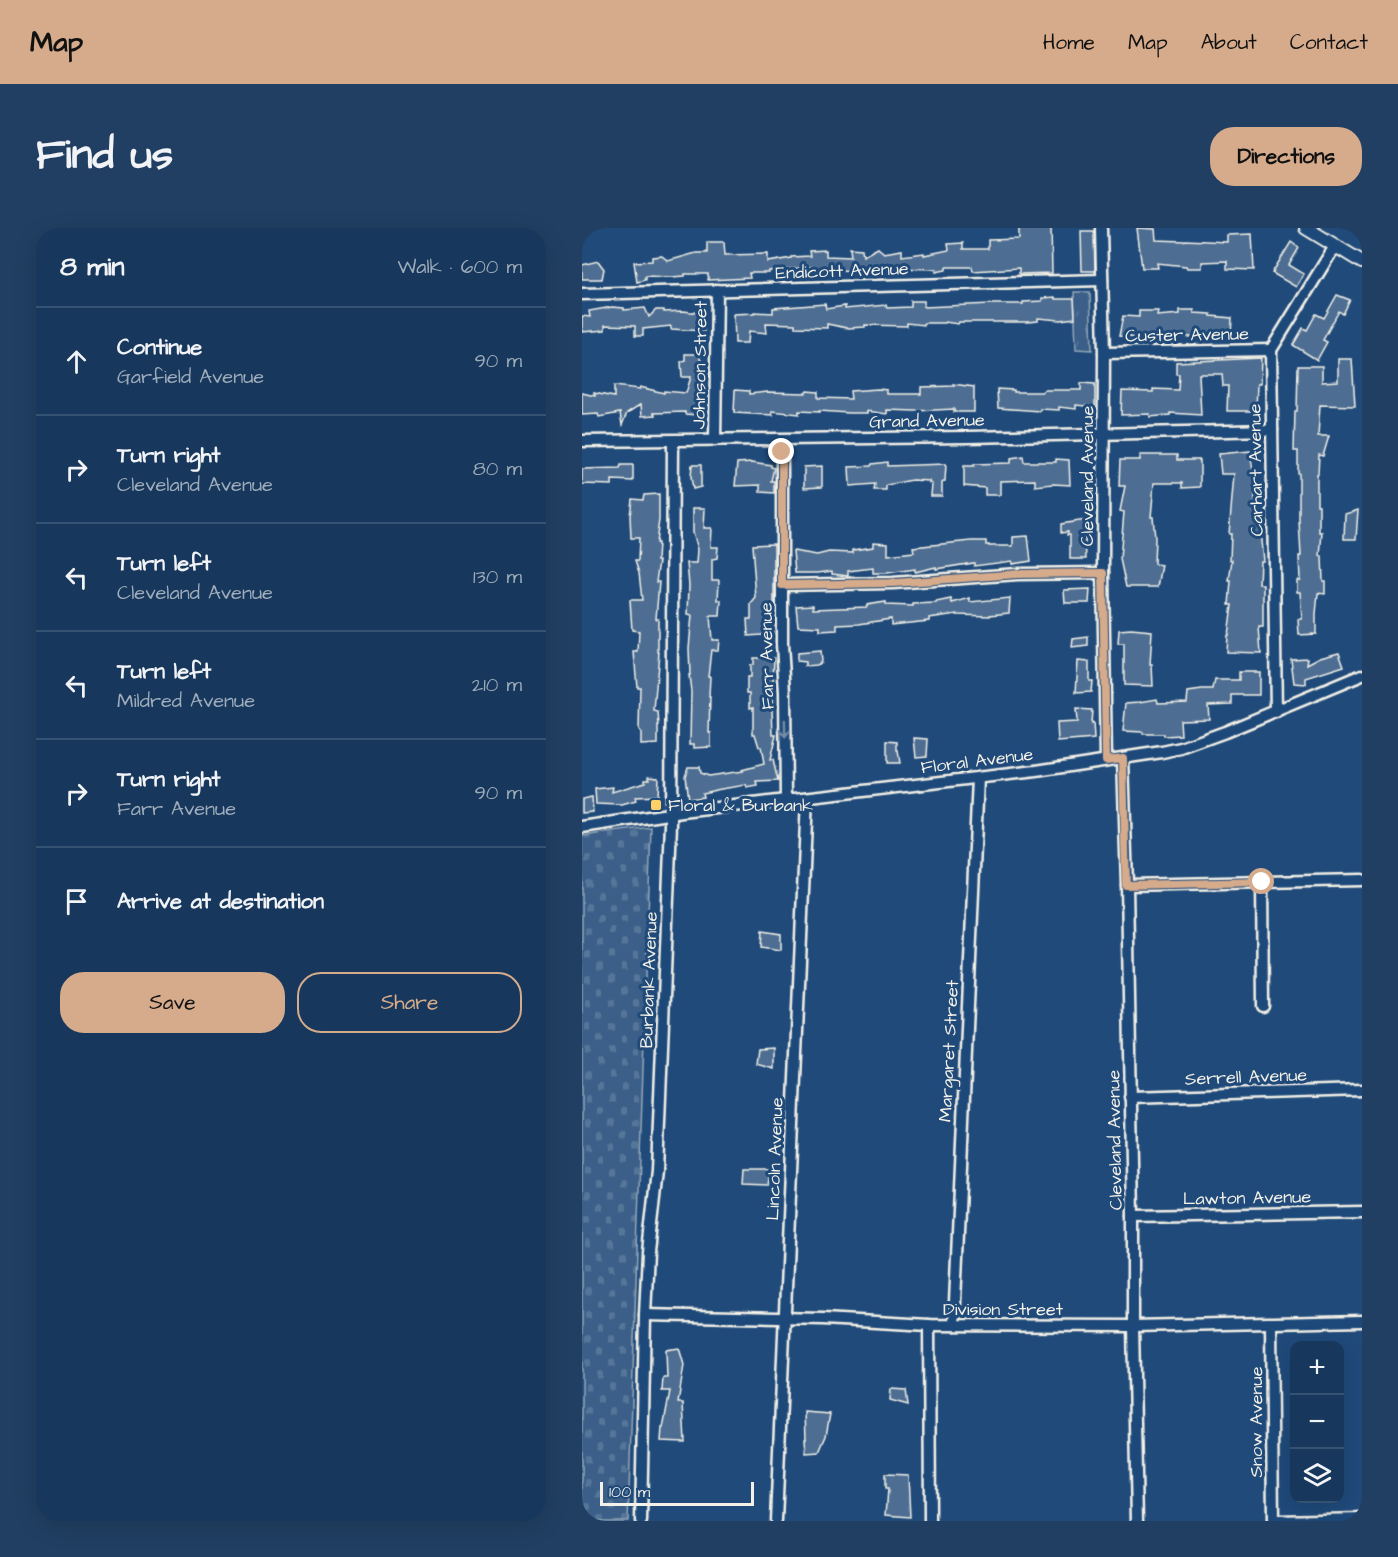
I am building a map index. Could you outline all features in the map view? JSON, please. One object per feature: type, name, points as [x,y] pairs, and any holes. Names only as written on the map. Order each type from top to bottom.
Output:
[{"type":"main road","points":[[1306,228],[1362,262]]},
{"type":"street","name":"Cleveland Avenue","points":[[1101,228],[1104,353],[1103,573],[1106,760]]},
{"type":"street","points":[[1271,350],[1335,246]]},
{"type":"street","name":"Endicott Avenue","points":[[582,294],[1102,280]]},
{"type":"street","name":"Johnson Street","points":[[715,440],[717,291]]},
{"type":"street","name":"Custer Avenue","points":[[1104,353],[1271,350]]},
{"type":"street","name":"Carhart Avenue","points":[[1271,350],[1276,712]]},
{"type":"street","name":"Grand Avenue","points":[[582,441],[782,440],[1272,430]]},
{"type":"street","name":"Farr Avenue","points":[[782,440],[782,644],[786,800]]},
{"type":"street","name":"Burbank Avenue","points":[[641,1521],[645,1315],[648,1252],[657,1171],[671,814],[673,441]]},
{"type":"street","points":[[782,585],[894,583],[1018,574],[1103,573]]},
{"type":"street","name":"Floral Avenue","points":[[582,827],[671,814],[978,778],[1181,748],[1276,712],[1362,675]]},
{"type":"street","name":"Cleveland Avenue","points":[[1123,758],[1137,1521]]},
{"type":"street","name":"Margaret Street","points":[[954,1325],[978,778]]},
{"type":"street","name":"Lincoln Avenue","points":[[776,1521],[807,798]]},
{"type":"street","points":[[1126,885],[1362,880]]},
{"type":"street","points":[[1262,882],[1263,1006]]},
{"type":"street","name":"Serrell Avenue","points":[[1130,1097],[1362,1090]]},
{"type":"street","name":"Lawton Avenue","points":[[1133,1216],[1362,1212]]},
{"type":"street","name":"Division Street","points":[[645,1315],[785,1318],[929,1325],[1133,1326],[1362,1321]]},
{"type":"street","name":"Snow Avenue","points":[[1272,1324],[1273,1521]]},
{"type":"street","points":[[929,1325],[930,1521]]},
{"type":"street","points":[[1278,1521],[1362,1519]]},
{"type":"green space","points":[[1074,292],[1090,292],[1092,350],[1076,349]]},
{"type":"green space","points":[[651,827],[628,1521],[582,1521],[582,836]]},
{"type":"building","points":[[1019,228],[1051,228],[1052,273],[1019,274],[1019,268],[973,271],[972,267],[946,267],[946,270],[936,272],[937,269],[885,268],[863,269],[864,271],[835,269],[813,272],[812,267],[769,271],[769,273],[749,273],[750,278],[708,280],[708,274],[685,274],[685,276],[671,277],[645,276],[645,280],[637,282],[634,262],[652,261],[652,257],[662,256],[668,261],[696,253],[707,253],[707,242],[724,242],[725,255],[768,254],[768,262],[810,256],[809,251],[826,250],[826,256],[851,257],[850,248],[862,249],[863,256],[878,248],[884,253],[902,250],[902,256],[924,253],[924,255],[949,250],[948,244],[963,243],[963,249],[988,249],[988,240],[1019,239]]},
{"type":"building","points":[[1137,228],[1155,229],[1156,240],[1227,242],[1227,235],[1252,234],[1254,270],[1227,269],[1227,261],[1202,262],[1202,268],[1157,263],[1158,268],[1142,268]]},
{"type":"building","points":[[1081,231],[1094,231],[1095,271],[1082,271]]},
{"type":"building","points":[[1291,242],[1299,248],[1289,265],[1304,274],[1296,287],[1272,273]]},
{"type":"building","points":[[598,261],[604,269],[602,279],[582,279],[582,265]]},
{"type":"building","points":[[1337,295],[1350,300],[1343,314],[1339,311],[1323,340],[1327,342],[1317,360],[1293,345],[1303,328],[1307,330],[1316,314],[1324,318]]},
{"type":"building","points":[[1055,297],[1055,299],[1074,299],[1075,318],[1060,320],[1038,318],[1038,321],[1027,322],[959,322],[958,324],[945,322],[924,323],[924,325],[907,323],[907,326],[865,325],[865,327],[847,328],[827,324],[827,328],[766,323],[767,333],[749,331],[748,343],[735,343],[734,314],[773,313],[773,308],[825,304],[826,309],[886,305],[887,308],[911,307],[911,301],[924,301],[924,307],[1023,304],[1023,302],[1042,301],[1042,298]]},
{"type":"building","points":[[612,307],[624,308],[624,310],[645,308],[649,317],[656,310],[699,313],[699,321],[704,321],[704,331],[671,329],[671,326],[643,329],[643,336],[635,336],[635,326],[605,325],[605,330],[582,332],[582,316],[590,317],[589,311]]},
{"type":"building","points":[[1180,310],[1194,310],[1194,313],[1232,318],[1231,337],[1154,336],[1154,340],[1138,341],[1139,338],[1119,336],[1123,316],[1139,317],[1139,311],[1158,311],[1157,316],[1180,314]]},
{"type":"building","points":[[685,354],[700,354],[700,359],[704,364],[703,378],[698,378],[701,412],[698,415],[685,414],[685,412],[654,413],[655,415],[642,416],[641,404],[627,413],[622,425],[620,413],[599,417],[598,414],[582,415],[582,393],[614,397],[614,386],[640,389],[640,387],[664,393],[664,391],[686,393],[691,377],[682,377],[681,362],[685,360]]},
{"type":"building","points":[[1261,358],[1256,411],[1227,411],[1228,386],[1223,386],[1222,374],[1199,374],[1201,415],[1170,413],[1170,415],[1150,417],[1150,414],[1121,415],[1122,391],[1178,390],[1179,374],[1176,374],[1176,362]]},
{"type":"building","points":[[1338,359],[1352,359],[1355,406],[1320,405],[1318,436],[1329,436],[1323,456],[1319,455],[1317,474],[1319,532],[1322,532],[1320,556],[1322,556],[1325,594],[1318,593],[1316,634],[1299,635],[1298,619],[1302,619],[1300,592],[1297,592],[1297,580],[1300,580],[1299,556],[1301,556],[1299,473],[1298,451],[1294,451],[1298,366],[1322,366],[1322,382],[1338,381]]},
{"type":"building","points":[[1081,383],[1095,384],[1095,407],[1076,405],[1076,409],[1059,407],[1059,410],[1040,409],[1040,411],[998,408],[997,389],[1014,390],[1014,392],[1081,390]]},
{"type":"building","points":[[953,384],[974,387],[974,412],[954,412],[954,409],[887,410],[887,414],[867,411],[867,413],[849,413],[799,411],[799,414],[772,411],[773,415],[734,413],[735,390],[749,391],[749,394],[806,393],[807,391],[818,392],[818,398],[851,399],[850,391],[878,389],[887,390],[887,394],[921,394],[921,387],[954,386]]},
{"type":"building","points":[[1250,451],[1255,484],[1255,513],[1261,513],[1263,561],[1260,561],[1259,584],[1263,584],[1263,627],[1259,627],[1261,653],[1226,652],[1232,605],[1229,605],[1232,560],[1230,560],[1231,534],[1229,534],[1234,474],[1221,474],[1219,454]]},
{"type":"building","points":[[1140,455],[1177,455],[1177,460],[1200,460],[1200,487],[1182,488],[1182,483],[1154,483],[1151,517],[1153,517],[1155,538],[1154,564],[1162,565],[1158,587],[1126,587],[1120,559],[1124,512],[1120,511],[1125,486],[1119,486],[1120,460],[1140,460]]},
{"type":"building","points":[[1023,456],[1024,462],[1069,460],[1070,485],[1035,486],[1035,480],[1000,481],[1000,495],[985,495],[985,488],[964,486],[964,466],[1011,463],[1011,458]]},
{"type":"building","points":[[752,462],[771,465],[774,468],[771,481],[774,481],[774,493],[760,492],[760,485],[735,486],[737,463]]},
{"type":"building","points":[[887,462],[887,466],[946,464],[942,496],[931,496],[932,484],[929,481],[912,480],[886,485],[886,490],[874,490],[875,484],[850,486],[849,467],[871,466]]},
{"type":"building","points":[[621,465],[633,465],[633,481],[612,480],[612,485],[582,484],[582,469],[620,468]]},
{"type":"building","points":[[692,465],[701,465],[701,487],[693,489],[691,477]]},
{"type":"building","points":[[822,466],[822,487],[804,488],[804,467]]},
{"type":"building","points":[[659,494],[656,543],[658,543],[657,561],[659,561],[656,582],[659,582],[656,619],[658,619],[659,652],[654,711],[658,712],[658,744],[641,745],[640,687],[637,687],[634,652],[638,652],[639,631],[632,630],[630,600],[642,600],[639,573],[635,561],[638,561],[639,538],[631,538],[630,516],[632,499],[643,500],[644,495]]},
{"type":"building","points":[[693,508],[705,508],[704,528],[712,528],[711,547],[718,547],[717,558],[712,559],[712,580],[719,580],[718,600],[721,600],[720,616],[710,616],[712,640],[719,640],[718,650],[711,650],[708,676],[710,676],[709,733],[711,733],[711,747],[694,748],[694,744],[690,744],[689,648],[692,615],[688,614],[687,563],[697,563],[698,549],[693,532]]},
{"type":"building","points":[[1358,510],[1356,539],[1344,539],[1345,514]]},
{"type":"building","points":[[1086,520],[1086,559],[1070,559],[1070,535],[1067,535],[1068,532],[1061,533],[1061,524]]},
{"type":"building","points":[[1028,536],[1031,561],[974,566],[974,563],[915,572],[915,569],[873,573],[873,568],[848,571],[848,576],[832,574],[832,571],[795,573],[793,551],[817,555],[829,552],[853,553],[853,550],[873,547],[873,542],[888,543],[888,555],[914,552],[913,547],[971,541],[986,541],[986,545],[989,546],[1013,546],[1013,537]]},
{"type":"building","points":[[774,544],[774,601],[773,616],[770,616],[773,634],[748,636],[747,619],[751,619],[751,604],[756,598],[752,545]]},
{"type":"building","points":[[1090,589],[1089,603],[1065,603],[1064,590]]},
{"type":"building","points":[[970,598],[970,602],[1010,598],[1009,613],[990,616],[957,614],[929,618],[929,621],[891,625],[891,619],[837,625],[837,630],[820,631],[820,627],[798,626],[796,606],[813,605],[813,609],[867,607],[867,605],[886,602],[886,605],[913,606],[913,604],[936,603],[951,599],[952,603]]},
{"type":"building","points":[[1119,630],[1152,631],[1150,665],[1152,665],[1153,686],[1124,685],[1124,644],[1118,644]]},
{"type":"building","points":[[1088,637],[1088,646],[1072,648],[1073,639]]},
{"type":"building","points":[[820,651],[821,662],[817,665],[805,666],[805,662],[797,661],[797,653]]},
{"type":"building","points":[[1339,652],[1344,666],[1306,678],[1306,684],[1294,683],[1291,659],[1308,658],[1307,664],[1320,657]]},
{"type":"building","points":[[753,658],[774,658],[772,710],[773,735],[776,735],[770,760],[773,760],[778,781],[757,782],[758,786],[747,788],[746,785],[721,789],[702,793],[703,797],[688,799],[685,776],[688,767],[699,767],[700,773],[708,776],[743,771],[764,764],[761,747],[753,734],[753,707],[750,708],[750,693],[747,693],[747,677],[750,677],[750,665],[753,665]]},
{"type":"building","points":[[1078,661],[1089,662],[1091,692],[1076,693]]},
{"type":"building","points":[[1239,672],[1259,672],[1259,695],[1232,695],[1232,704],[1208,705],[1209,719],[1180,720],[1181,735],[1164,736],[1164,734],[1123,731],[1126,703],[1157,699],[1158,703],[1187,702],[1188,692],[1213,690],[1215,680],[1239,680]]},
{"type":"building","points":[[1076,709],[1092,710],[1091,724],[1093,723],[1094,739],[1058,742],[1057,723],[1077,722]]},
{"type":"building","points":[[914,738],[928,739],[927,756],[916,757]]},
{"type":"building","points":[[887,741],[897,742],[900,763],[887,763]]},
{"type":"building","points":[[649,776],[658,777],[657,796],[635,797],[636,801],[622,805],[596,804],[595,789],[613,787],[612,792],[645,782]]},
{"type":"building","points":[[592,797],[593,812],[582,813],[582,799]]},
{"type":"building","points":[[762,931],[781,934],[781,950],[761,947]]},
{"type":"building","points":[[774,1048],[774,1069],[756,1064],[758,1049]]},
{"type":"building","points":[[744,1169],[769,1169],[767,1185],[743,1184]]},
{"type":"building","points":[[679,1348],[684,1365],[678,1403],[683,1403],[685,1442],[661,1441],[670,1391],[662,1391],[663,1378],[667,1378],[666,1350]]},
{"type":"building","points":[[891,1389],[906,1390],[908,1405],[890,1400]]},
{"type":"building","points":[[805,1412],[830,1414],[826,1436],[819,1452],[806,1453]]},
{"type":"building","points":[[885,1474],[908,1475],[910,1517],[886,1515],[888,1489],[885,1489]]},
{"type":"place","name":"Floral & Burbank","points":[[656,805]]},
{"type":"route","points":[[782,452],[782,585],[894,583],[1018,574],[1103,573],[1106,760],[1123,758],[1126,885],[1262,882]]}]
